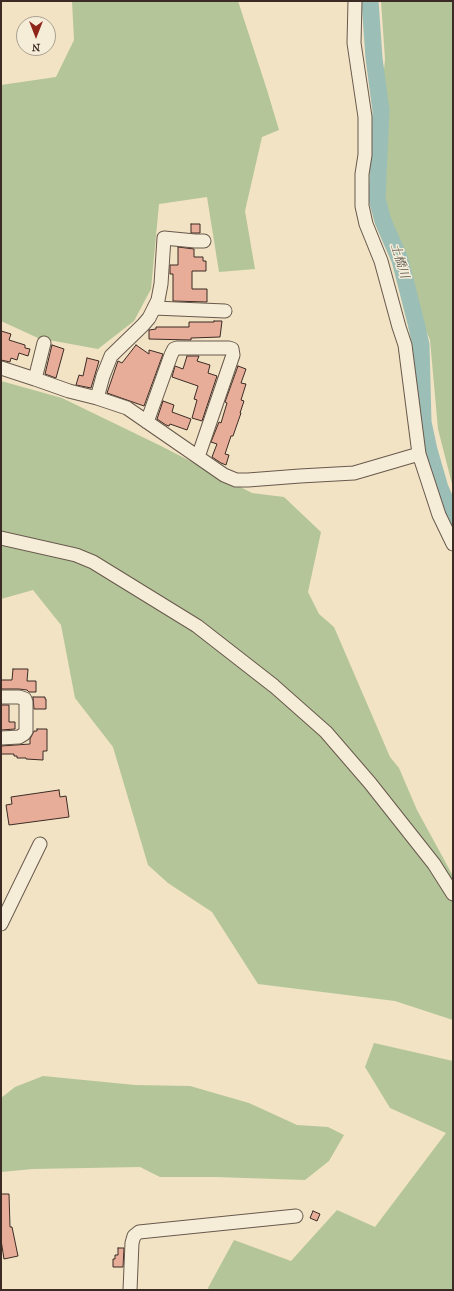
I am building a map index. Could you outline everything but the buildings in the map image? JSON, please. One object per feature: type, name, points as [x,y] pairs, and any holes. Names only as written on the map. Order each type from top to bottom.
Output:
[{"type":"street","points":[[355,1],[354,43],[365,117],[365,155],[362,174],[362,206],[366,224],[381,261],[405,345],[419,454],[439,515],[453,544]]},
{"type":"street","points":[[97,398],[103,376],[111,356],[143,325],[154,308],[159,296],[161,284],[164,238],[204,241]]},
{"type":"street","points":[[154,308],[225,311]]},
{"type":"street","points":[[34,379],[44,343]]},
{"type":"street","points":[[147,422],[174,349],[232,349],[233,355],[198,457]]},
{"type":"street","points":[[1,368],[69,391],[127,408],[224,475],[236,480],[354,473],[419,454]]},
{"type":"street","points":[[1,538],[76,555],[93,562],[197,626],[274,686],[326,732],[434,864],[453,894]]},
{"type":"street","points":[[1,697],[19,696],[25,699],[26,731],[19,737],[1,738]]},
{"type":"street","points":[[1,924],[40,844]]},
{"type":"street","points":[[130,1290],[132,1243],[134,1236],[139,1232],[296,1216]]},
{"type":"green space","points":[[72,1],[238,1],[279,130],[262,137],[245,211],[255,269],[219,272],[207,197],[159,204],[151,289],[134,321],[98,349],[38,338],[1,321],[1,85],[56,77],[74,40]]},
{"type":"green space","points":[[381,1],[453,1],[453,484],[438,429],[430,340],[386,234],[374,178],[385,59]]},
{"type":"green space","points":[[1,381],[62,398],[161,446],[252,493],[284,497],[321,532],[308,592],[319,614],[334,627],[390,757],[399,768],[417,810],[453,876],[453,1020],[395,1001],[258,984],[212,912],[168,883],[148,865],[113,747],[75,698],[61,625],[33,590],[1,599]]},
{"type":"green space","points":[[374,1043],[453,1061],[453,1290],[209,1290],[208,1288],[234,1240],[291,1261],[337,1210],[375,1227],[446,1133],[390,1108],[365,1067]]},
{"type":"green space","points":[[43,1076],[135,1085],[190,1086],[249,1103],[297,1125],[328,1127],[344,1135],[329,1161],[305,1180],[160,1177],[140,1167],[33,1169],[1,1172],[1,1098],[15,1087]]},
{"type":"waterway","name":"土橋川","points":[[370,1],[374,58],[381,111],[377,199],[383,221],[400,260],[416,323],[421,345],[423,422],[440,488],[453,518]]}]
